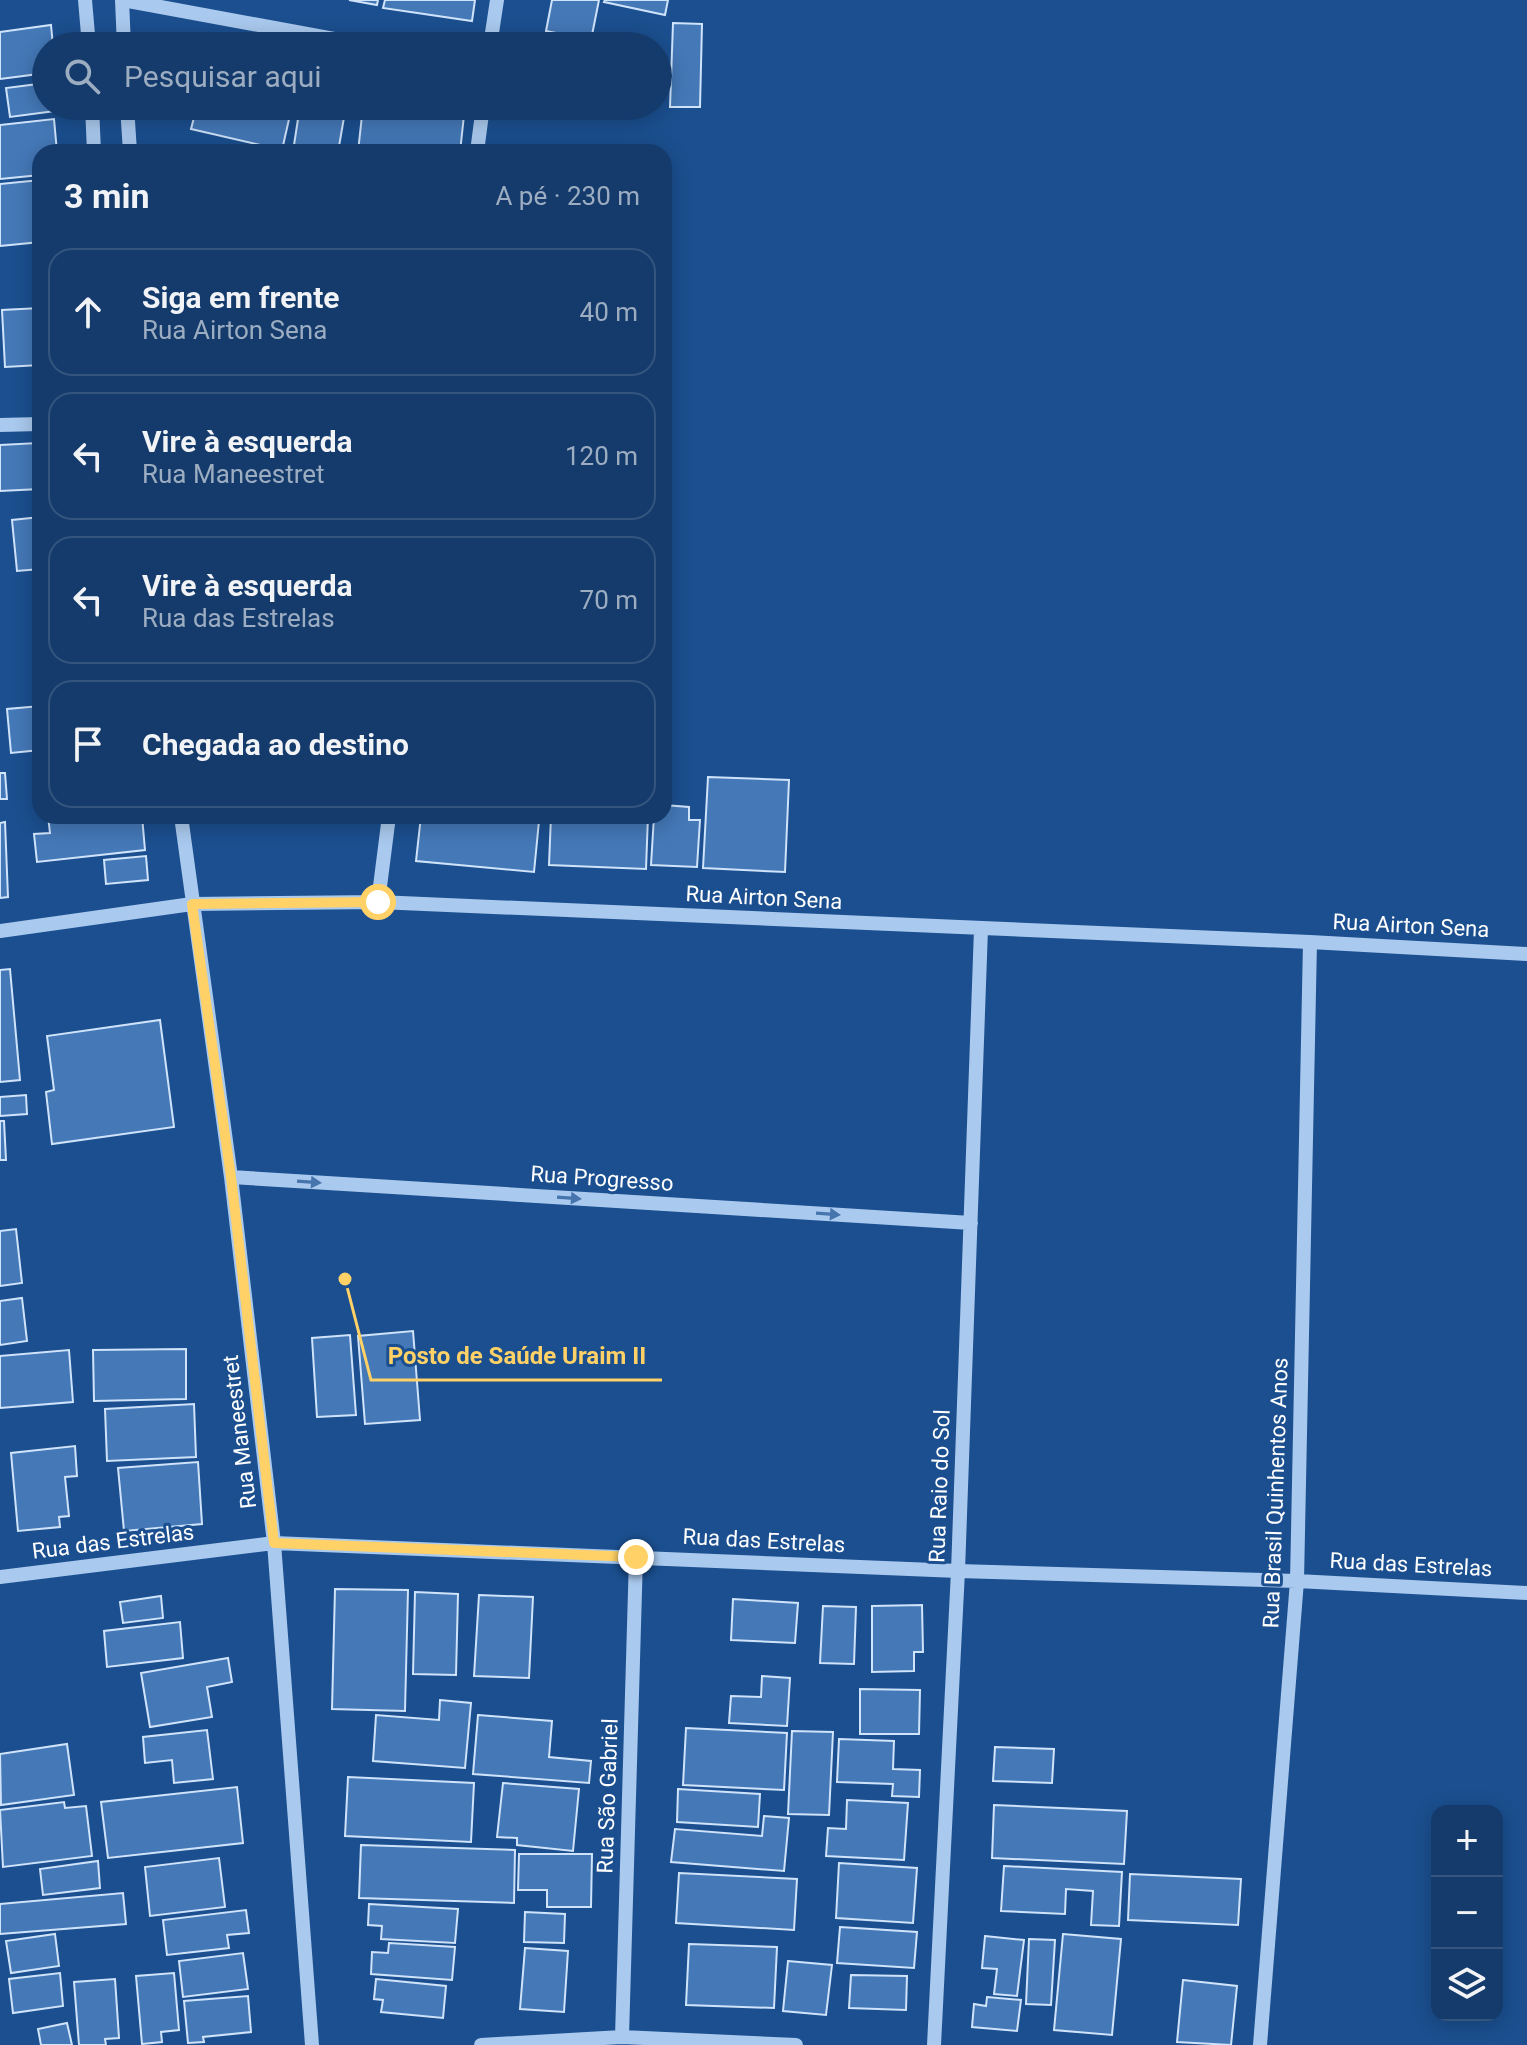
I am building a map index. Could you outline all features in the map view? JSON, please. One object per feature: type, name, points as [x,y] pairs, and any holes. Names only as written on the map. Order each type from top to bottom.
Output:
[{"type":"street","points":[[85,0],[88,32]]},
{"type":"street","points":[[124,32],[123,0],[296,32]]},
{"type":"street","points":[[492,32],[497,0]]},
{"type":"street","points":[[93,120],[94,144]]},
{"type":"street","points":[[128,120],[129,144]]},
{"type":"street","points":[[478,144],[481,120]]},
{"type":"street","points":[[0,425],[32,424]]},
{"type":"street","name":"Rua Maneestret","points":[[182,824],[231,1177],[274,1543],[312,2045]]},
{"type":"street","points":[[378,902],[388,824]]},
{"type":"street","name":"Rua Airton Sena","points":[[0,931],[192,904],[378,902],[1527,954]]},
{"type":"street","name":"Rua Raio do Sol","points":[[934,2045],[958,1571],[981,929]]},
{"type":"street","name":"Rua Brasil Quinhentos Anos","points":[[1260,2045],[1297,1581],[1310,942]]},
{"type":"street","name":"Rua Progresso","points":[[231,1177],[971,1223]]},
{"type":"street","name":"Rua das Estrelas","points":[[0,1577],[274,1543],[958,1571],[1297,1581],[1527,1593]]},
{"type":"street","name":"Rua São Gabriel","points":[[622,2037],[636,1557]]},
{"type":"street","points":[[481,2045],[622,2037],[796,2045]]},
{"type":"building","points":[[349,0],[378,0],[377,5]]},
{"type":"building","points":[[385,0],[475,0],[472,21],[383,8]]},
{"type":"building","points":[[552,0],[599,0],[593,32],[546,31]]},
{"type":"building","points":[[605,0],[668,0],[665,15]]},
{"type":"building","points":[[673,23],[702,24],[700,107],[672,107]]},
{"type":"building","points":[[51,25],[52,32],[32,32],[32,75],[0,79],[0,32]]},
{"type":"building","points":[[32,85],[32,114],[10,117],[6,88]]},
{"type":"building","points":[[54,120],[56,144],[32,144],[32,176],[0,179],[0,125]]},
{"type":"building","points":[[193,120],[289,120],[283,144],[256,144],[191,129]]},
{"type":"building","points":[[298,120],[344,120],[339,144],[294,144]]},
{"type":"building","points":[[361,120],[463,120],[461,144],[359,144]]},
{"type":"building","points":[[32,181],[32,243],[0,246],[0,184]]},
{"type":"building","points":[[32,308],[32,365],[5,367],[2,310]]},
{"type":"building","points":[[32,443],[32,489],[0,491],[0,445]]},
{"type":"building","points":[[32,518],[32,570],[17,571],[12,520]]},
{"type":"building","points":[[32,707],[32,751],[11,753],[7,709]]},
{"type":"building","points":[[0,773],[5,773],[7,799],[0,799]]},
{"type":"building","points":[[708,777],[789,780],[785,872],[703,868]]},
{"type":"building","points":[[672,806],[689,807],[689,820],[700,820],[697,867],[651,865],[654,824],[672,824]]},
{"type":"building","points":[[5,822],[8,897],[0,898],[0,823]]},
{"type":"building","points":[[49,824],[143,824],[145,850],[37,862],[34,834],[50,833]]},
{"type":"building","points":[[420,824],[539,824],[534,872],[416,861]]},
{"type":"building","points":[[551,824],[648,824],[646,869],[549,865]]},
{"type":"building","points":[[146,856],[148,880],[106,884],[104,860]]},
{"type":"building","points":[[10,969],[20,1080],[0,1082],[0,970]]},
{"type":"building","points":[[160,1020],[174,1127],[52,1144],[46,1092],[54,1090],[47,1036]]},
{"type":"building","points":[[26,1095],[27,1114],[0,1116],[0,1097]]},
{"type":"building","points":[[0,1121],[4,1121],[6,1160],[0,1160]]},
{"type":"building","points":[[16,1229],[22,1283],[0,1286],[0,1231]]},
{"type":"building","points":[[22,1298],[27,1341],[0,1345],[0,1301]]},
{"type":"building","points":[[413,1331],[420,1420],[365,1424],[358,1336]]},
{"type":"building","points":[[350,1335],[356,1415],[317,1417],[312,1338]]},
{"type":"building","points":[[186,1349],[186,1399],[94,1401],[93,1350]]},
{"type":"building","points":[[69,1350],[73,1402],[0,1408],[0,1356]]},
{"type":"building","points":[[194,1404],[196,1457],[107,1461],[105,1409]]},
{"type":"building","points":[[75,1446],[77,1476],[65,1477],[69,1516],[59,1517],[60,1527],[18,1531],[11,1453]]},
{"type":"building","points":[[198,1462],[202,1524],[124,1531],[118,1468]]},
{"type":"building","points":[[335,1589],[408,1590],[405,1711],[332,1709]]},
{"type":"building","points":[[415,1592],[458,1594],[456,1675],[413,1674]]},
{"type":"building","points":[[479,1595],[533,1597],[529,1678],[474,1676]]},
{"type":"building","points":[[161,1596],[163,1618],[123,1623],[120,1602]]},
{"type":"building","points":[[733,1599],[798,1603],[795,1643],[731,1640]]},
{"type":"building","points":[[922,1605],[923,1652],[914,1652],[914,1671],[872,1672],[872,1606]]},
{"type":"building","points":[[823,1606],[856,1607],[854,1664],[820,1663]]},
{"type":"building","points":[[180,1622],[183,1658],[107,1667],[104,1631]]},
{"type":"building","points":[[228,1658],[232,1682],[207,1687],[212,1717],[150,1727],[141,1673]]},
{"type":"building","points":[[762,1676],[790,1678],[787,1726],[729,1723],[731,1696],[761,1697]]},
{"type":"building","points":[[860,1689],[920,1690],[919,1734],[860,1734]]},
{"type":"building","points":[[440,1700],[471,1703],[465,1768],[373,1761],[376,1715],[439,1720]]},
{"type":"building","points":[[478,1715],[552,1721],[549,1757],[591,1761],[589,1783],[473,1774]]},
{"type":"building","points":[[686,1728],[787,1733],[784,1790],[683,1785]]},
{"type":"building","points":[[207,1730],[213,1779],[174,1783],[172,1760],[145,1763],[143,1737]]},
{"type":"building","points":[[792,1731],[833,1732],[829,1815],[788,1814]]},
{"type":"building","points":[[839,1739],[894,1741],[893,1769],[920,1770],[919,1797],[892,1796],[893,1784],[837,1782]]},
{"type":"building","points":[[67,1744],[74,1795],[1,1805],[0,1754]]},
{"type":"building","points":[[995,1747],[1054,1749],[1052,1783],[993,1781]]},
{"type":"building","points":[[348,1777],[474,1783],[471,1842],[345,1836]]},
{"type":"building","points":[[503,1783],[579,1789],[573,1851],[517,1845],[517,1838],[497,1837]]},
{"type":"building","points":[[237,1787],[243,1843],[108,1858],[101,1802]]},
{"type":"building","points":[[678,1789],[760,1794],[758,1827],[677,1822]]},
{"type":"building","points":[[847,1800],[908,1803],[904,1860],[826,1856],[828,1828],[846,1829]]},
{"type":"building","points":[[64,1802],[65,1808],[86,1806],[92,1856],[3,1867],[0,1810]]},
{"type":"building","points":[[994,1805],[1127,1811],[1124,1864],[992,1858]]},
{"type":"building","points":[[764,1816],[789,1818],[784,1871],[671,1862],[675,1829],[762,1836]]},
{"type":"building","points":[[361,1845],[515,1850],[514,1903],[359,1898]]},
{"type":"building","points":[[519,1854],[592,1854],[591,1907],[547,1907],[547,1890],[518,1890]]},
{"type":"building","points":[[219,1858],[225,1907],[150,1916],[145,1867]]},
{"type":"building","points":[[98,1861],[100,1888],[43,1895],[40,1869]]},
{"type":"building","points":[[839,1863],[917,1868],[913,1923],[836,1918]]},
{"type":"building","points":[[1004,1866],[1122,1872],[1119,1926],[1091,1925],[1093,1891],[1066,1889],[1065,1914],[1001,1911]]},
{"type":"building","points":[[679,1873],[797,1879],[794,1930],[676,1923]]},
{"type":"building","points":[[1130,1874],[1241,1879],[1238,1925],[1128,1920]]},
{"type":"building","points":[[123,1893],[126,1924],[0,1934],[0,1904]]},
{"type":"building","points":[[369,1904],[458,1909],[455,1943],[381,1939],[382,1926],[368,1925]]},
{"type":"building","points":[[246,1910],[249,1933],[227,1935],[229,1948],[167,1955],[163,1920]]},
{"type":"building","points":[[525,1912],[565,1914],[564,1943],[524,1942]]},
{"type":"building","points":[[840,1927],[917,1932],[914,1968],[837,1963]]},
{"type":"building","points":[[55,1934],[59,1966],[11,1973],[6,1941]]},
{"type":"building","points":[[1063,1934],[1121,1939],[1112,2035],[1054,2030]]},
{"type":"building","points":[[985,1936],[1024,1940],[1017,1996],[994,1994],[997,1969],[982,1968]]},
{"type":"building","points":[[1029,1939],[1055,1940],[1051,2005],[1026,2004]]},
{"type":"building","points":[[389,1943],[455,1947],[452,1980],[371,1974],[372,1952],[388,1953]]},
{"type":"building","points":[[689,1944],[777,1947],[774,2008],[686,2005]]},
{"type":"building","points":[[525,1948],[568,1951],[564,2012],[520,2009]]},
{"type":"building","points":[[243,1953],[248,1989],[183,1997],[179,1961]]},
{"type":"building","points":[[788,1961],[832,1965],[826,2015],[783,2011]]},
{"type":"building","points":[[60,1973],[63,2006],[13,2013],[9,1979]]},
{"type":"building","points":[[174,1973],[179,2030],[161,2032],[162,2042],[142,2044],[136,1976]]},
{"type":"building","points":[[851,1975],[907,1976],[906,2010],[849,2008]]},
{"type":"building","points":[[115,1979],[119,2038],[105,2039],[106,2045],[79,2045],[74,1982]]},
{"type":"building","points":[[376,1979],[446,1986],[443,2018],[381,2012],[383,2000],[374,1999]]},
{"type":"building","points":[[1183,1980],[1237,1986],[1231,2045],[1177,2042]]},
{"type":"building","points":[[248,1996],[251,2032],[203,2037],[204,2042],[188,2043],[184,2001]]},
{"type":"building","points":[[987,1997],[1021,2000],[1017,2031],[972,2027],[974,2004],[986,2006]]},
{"type":"building","points":[[67,2023],[72,2045],[41,2045],[38,2029]]},
{"type":"place","name":"Posto de Saúde Uraim II","points":[[345,1279]]},
{"type":"route","points":[[378,902],[192,904],[231,1177],[274,1543],[636,1557]]}]
